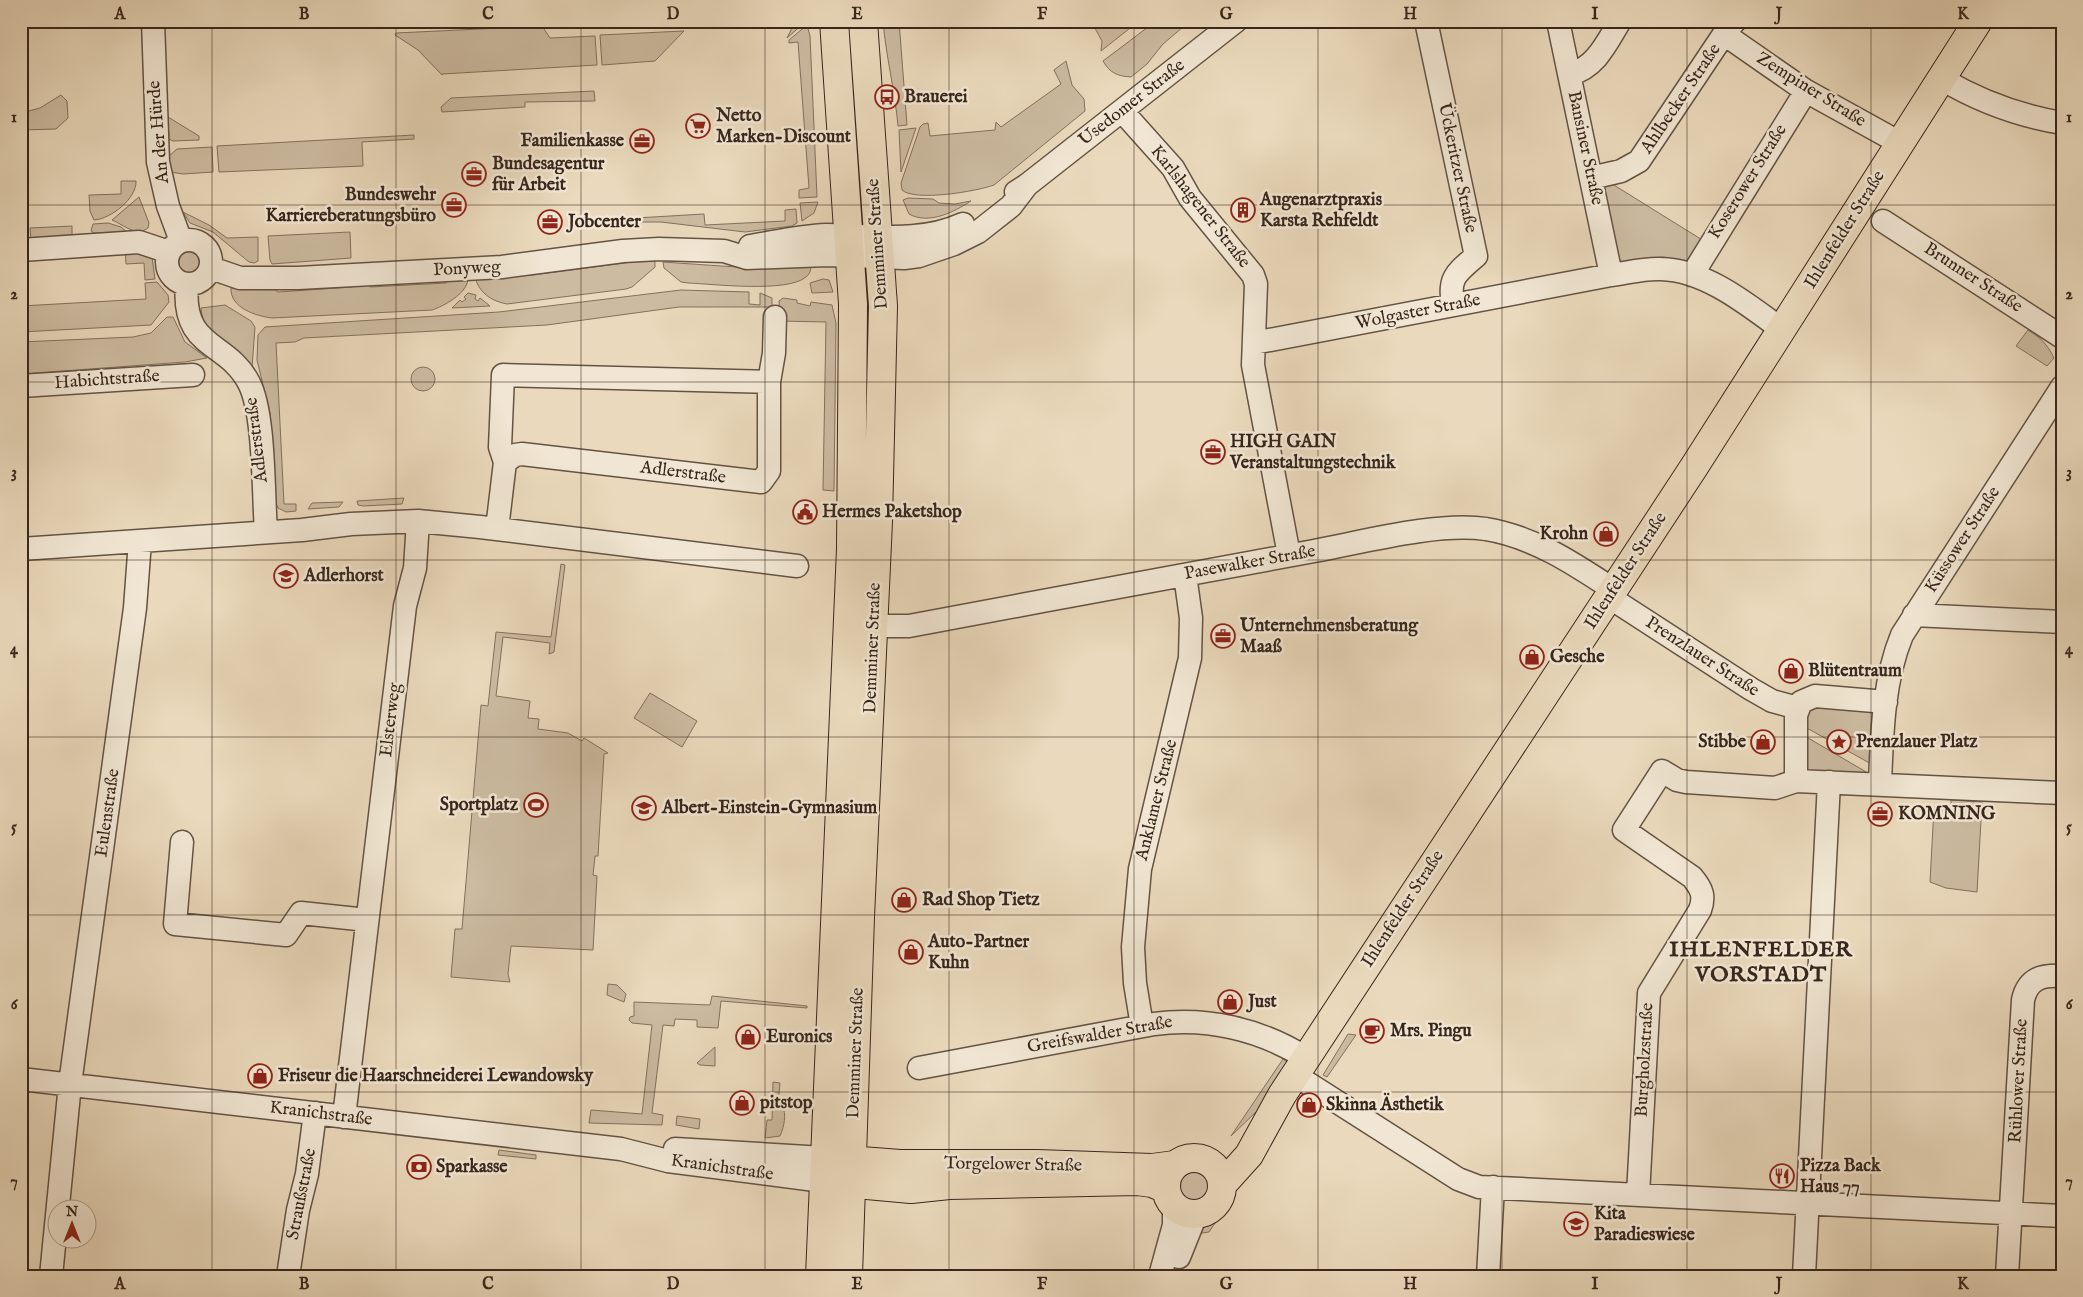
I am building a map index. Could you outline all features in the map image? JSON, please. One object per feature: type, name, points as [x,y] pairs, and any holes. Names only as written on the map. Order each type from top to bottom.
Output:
[{"type":"main road","name":"Demminer Straße","points":[[820,1276],[850,549],[853,304],[834,21]]},
{"type":"main road","name":"Demminer Straße","points":[[848,1276],[874,626],[883,315],[863,21]]},
{"type":"main road","name":"Ihlenfelder Straße","points":[[1268,1116],[1264,1130],[1249,1155],[1222,1185],[1220,1198],[1216,1204],[1205,1212],[1178,1194],[1191,1158],[1208,1162],[1230,1153],[1268,1116],[1612,593],[1978,21]]},
{"type":"main road","points":[[1208,1162],[1218,1171],[1222,1185]]},
{"type":"main road","name":"Torgelower Straße","points":[[824,1169],[852,1172],[911,1190],[950,1185],[1137,1181],[1152,1183],[1178,1194]]},
{"type":"street","name":"An der Hürde","points":[[153,21],[158,162],[175,246]]},
{"type":"street","name":"Usedomer Straße","points":[[849,246],[879,247],[919,256],[954,244],[978,232],[1011,206],[1028,185],[1236,21]]},
{"type":"street","name":"Ückeritzer Straße","points":[[1426,21],[1476,256],[1453,278],[1451,286],[1453,305]]},
{"type":"street","name":"Bansiner Straße","points":[[1558,21],[1611,275]]},
{"type":"street","points":[[1570,74],[1586,68],[1595,60],[1620,21]]},
{"type":"street","name":"Zempiner Straße","points":[[1730,28],[1806,90],[1900,143]]},
{"type":"street","name":"Ahlbecker Straße","points":[[1591,178],[1622,170],[1639,161],[1730,28]]},
{"type":"street","points":[[1942,79],[2006,109],[2035,118],[2062,123]]},
{"type":"street","name":"Koserower Straße","points":[[1692,275],[1806,90]]},
{"type":"street","name":"Karlshagener Straße","points":[[1122,110],[1173,168],[1190,198],[1253,275],[1256,284],[1254,343]]},
{"type":"street","name":"Brunner Straße","points":[[1883,221],[2062,337]]},
{"type":"street","name":"Ponyweg","points":[[211,268],[240,278],[298,278],[502,268],[636,250],[724,251],[812,236],[849,246]]},
{"type":"street","points":[[21,250],[139,242],[175,246],[195,240],[202,243],[210,254],[211,268],[199,282],[180,283],[169,273],[167,266],[175,246]]},
{"type":"street","name":"Wolgaster Straße","points":[[1254,343],[1611,275],[1660,269],[1692,275],[1706,281],[1781,329]]},
{"type":"street","name":"Adlerstraße","points":[[187,284],[188,307],[194,328],[213,348],[237,366],[249,383],[254,395],[259,423],[266,531]]},
{"type":"street","name":"Adlerstraße","points":[[505,462],[515,455],[522,454],[761,482],[769,471],[769,382],[774,353],[775,317]]},
{"type":"street","points":[[1254,343],[1253,365],[1289,555]]},
{"type":"street","name":"Habichtstraße","points":[[21,386],[194,375]]},
{"type":"street","points":[[497,529],[505,462],[500,447],[504,375],[769,382]]},
{"type":"street","name":"Küssower Straße","points":[[1886,702],[1894,655],[1914,615],[2062,387]]},
{"type":"street","points":[[21,549],[418,521],[797,566]]},
{"type":"street","name":"Elsterweg","points":[[344,1117],[405,606],[415,568],[418,521]]},
{"type":"street","name":"Pasewalker Straße","points":[[874,626],[909,626],[1289,555],[1429,531],[1483,529],[1528,540],[1585,570],[1612,593]]},
{"type":"street","name":"Eulenstraße","points":[[50,1276],[70,1084],[136,608],[140,541]]},
{"type":"street","name":"Anklamer Straße","points":[[1142,1026],[1135,983],[1134,938],[1140,870],[1190,658],[1191,618],[1185,575]]},
{"type":"street","name":"Prenzlauer Straße","points":[[1612,593],[1751,689],[1772,701],[1798,708]]},
{"type":"street","points":[[1914,615],[2062,622]]},
{"type":"street","points":[[1880,784],[1886,702],[1816,696],[1804,699],[1798,708],[1796,780],[1829,782],[2062,792]]},
{"type":"street","name":"Burgholzstraße","points":[[1638,1195],[1649,993],[1700,910],[1703,893],[1692,877],[1624,830],[1662,770],[1677,780],[1775,788],[1796,780]]},
{"type":"street","points":[[1804,1276],[1829,782]]},
{"type":"street","points":[[182,842],[174,924],[286,935],[301,913],[367,920]]},
{"type":"street","name":"Rühlower Straße","points":[[2007,1276],[2025,992],[2035,979],[2043,976],[2062,976]]},
{"type":"street","name":"Greifswalder Straße","points":[[919,1068],[1142,1026],[1190,1021],[1229,1026],[1274,1041],[1300,1066]]},
{"type":"street","points":[[1300,1066],[1458,1179],[1473,1185],[2062,1216]]},
{"type":"street","name":"Kranichstraße","points":[[21,1079],[622,1149],[668,1161],[824,1169]]},
{"type":"street","name":"Straußstraße","points":[[288,1276],[298,1210],[307,1174],[315,1112]]},
{"type":"street","points":[[1488,1276],[1493,1187]]},
{"type":"street","points":[[1160,1276],[1174,1225],[1178,1194]]},
{"type":"street","name":"Ihlenfelder Straße","points":[[1165,1276],[1171,1270],[1182,1250],[1189,1230],[1178,1194]]},
{"type":"shaded area","points":[[777,21],[804,23],[787,38],[792,28]]},
{"type":"shaded area","points":[[883,21],[899,21],[907,125],[898,126]]},
{"type":"shaded area","points":[[1091,21],[1139,21],[1101,51],[1102,41]]},
{"type":"shaded area","points":[[1156,21],[1190,21],[1163,44],[1147,64],[1131,77],[1118,75],[1111,71],[1103,61]]},
{"type":"shaded area","points":[[807,25],[810,36],[817,197],[799,198],[799,190],[809,188],[798,42],[789,43],[789,40]]},
{"type":"shaded area","points":[[542,26],[550,38],[595,36],[597,65],[442,75],[418,50],[395,35],[396,33]]},
{"type":"shaded area","points":[[684,31],[655,61],[602,65],[600,35]]},
{"type":"shaded area","points":[[1066,61],[1072,85],[1084,99],[1085,111],[994,185],[975,190],[933,195],[920,195],[902,190],[901,183],[920,127],[923,124],[928,123],[930,136],[995,130],[996,122],[1001,127],[1061,84],[1054,70]]},
{"type":"shaded area","points":[[594,91],[595,101],[525,102],[525,107],[442,112],[441,107],[451,98]]},
{"type":"shaded area","points":[[61,95],[67,101],[68,118],[56,129],[21,130],[21,113],[40,108]]},
{"type":"shaded area","points":[[168,117],[199,136],[199,140],[173,141],[169,139]]},
{"type":"shaded area","points":[[916,128],[901,172],[899,130]]},
{"type":"shaded area","points":[[414,135],[414,139],[362,142],[363,166],[219,172],[217,146]]},
{"type":"shaded area","points":[[212,147],[213,172],[183,174],[170,172],[169,156],[177,149]]},
{"type":"shaded area","points":[[121,181],[136,181],[135,188],[128,201],[108,216],[94,220],[90,211],[89,195],[121,194]]},
{"type":"shaded area","points":[[1609,182],[1704,241],[1690,262],[1663,257],[1616,263],[1601,195]]},
{"type":"shaded area","points":[[139,197],[149,223],[148,228],[134,231],[112,220]]},
{"type":"shaded area","points":[[908,198],[933,199],[939,203],[955,204],[971,201],[941,216],[925,218],[909,214],[903,200]]},
{"type":"shaded area","points":[[818,202],[814,213],[802,221],[800,203]]},
{"type":"shaded area","points":[[796,209],[797,223],[792,226],[745,232],[661,222],[633,222],[636,218],[704,214],[705,225],[785,221],[785,210]]},
{"type":"shaded area","points":[[183,212],[209,225],[227,238],[258,237],[258,261],[254,263],[249,262],[213,232],[190,223]]},
{"type":"shaded area","points":[[108,223],[121,227],[127,232],[94,233],[91,231],[93,224]]},
{"type":"shaded area","points":[[72,226],[72,236],[31,242],[30,228]]},
{"type":"shaded area","points":[[350,232],[351,258],[272,264],[270,260],[268,236]]},
{"type":"shaded area","points":[[125,247],[151,250],[155,279],[145,280],[144,263],[126,264]]},
{"type":"shaded area","points":[[190,247],[200,251],[204,261],[200,271],[190,275],[180,271],[176,261],[180,251]]},
{"type":"shaded area","points":[[640,261],[655,261],[655,267],[632,287],[626,289],[507,304],[496,301],[486,295],[479,288],[475,277],[532,275]]},
{"type":"shaded area","points":[[663,262],[736,267],[811,263],[811,265],[808,275],[797,282],[783,285],[750,286],[681,282],[664,268]]},
{"type":"shaded area","points":[[823,279],[829,280],[833,292],[812,293],[810,283]]},
{"type":"shaded area","points":[[447,280],[468,280],[459,295],[432,310],[272,318],[252,313],[239,306],[232,295],[231,288],[273,288],[278,292],[352,287],[354,285],[367,284],[370,287],[446,283]]},
{"type":"shaded area","points":[[157,282],[168,295],[169,302],[151,325],[21,332],[21,306],[146,299],[145,283]]},
{"type":"shaded area","points":[[681,290],[749,292],[749,304],[760,305],[760,293],[772,298],[772,307],[679,307],[547,325],[304,338],[295,342],[276,343],[284,504],[296,504],[296,511],[286,512],[278,508],[275,501],[270,413],[257,360],[258,335],[265,327],[499,312]]},
{"type":"shaded area","points":[[468,293],[476,295],[475,299],[478,301],[480,298],[490,306],[452,308],[460,300],[462,302],[466,299],[464,297]]},
{"type":"shaded area","points":[[783,298],[797,300],[797,303],[810,306],[811,302],[832,305],[836,323],[834,491],[823,490],[826,322],[780,321],[779,301]]},
{"type":"shaded area","points":[[225,305],[251,321],[255,327],[252,368],[213,335],[203,318],[201,308]]},
{"type":"shaded area","points":[[167,317],[173,317],[185,342],[207,358],[185,362],[21,374],[21,342],[133,337],[151,333]]},
{"type":"shaded area","points":[[2028,330],[2043,342],[2054,358],[2047,366],[2016,346]]},
{"type":"shaded area","points":[[423,367],[428,368],[434,374],[434,384],[428,390],[423,391],[418,390],[412,384],[411,379],[412,374],[418,368]]},
{"type":"shaded area","points":[[404,498],[402,504],[363,506],[358,505],[357,501]]},
{"type":"shaded area","points":[[343,502],[339,507],[308,509],[312,503]]},
{"type":"shaded area","name":"Sportplatz","points":[[561,564],[565,565],[554,652],[549,654],[550,643],[503,637],[496,696],[530,701],[528,718],[539,719],[538,729],[568,733],[582,741],[584,738],[608,753],[604,754],[598,856],[595,856],[593,875],[597,876],[593,950],[511,946],[508,974],[510,982],[451,977],[455,929],[462,929],[481,705],[488,706],[496,632],[551,637]]},
{"type":"shaded area","points":[[650,693],[697,721],[682,747],[634,718]]},
{"type":"shaded area","points":[[1808,705],[1873,712],[1873,765],[1805,727]]},
{"type":"shaded area","points":[[1803,735],[1868,773],[1866,775],[1812,773],[1806,768]]},
{"type":"shaded area","points":[[1951,800],[1982,802],[1977,892],[1946,888],[1930,882],[1934,807],[1951,808]]},
{"type":"shaded area","points":[[608,984],[617,985],[626,994],[624,1002],[607,995]]},
{"type":"shaded area","points":[[712,996],[807,1006],[807,1008],[721,1001],[718,1028],[697,1027],[697,1020],[675,1019],[674,1026],[663,1025],[652,1113],[663,1115],[662,1125],[589,1123],[591,1110],[642,1114],[652,1025],[632,1023],[629,1020],[630,1017],[634,1016],[634,1002],[710,1005]]},
{"type":"shaded area","points":[[1348,1034],[1356,1035],[1327,1077],[1323,1075]]},
{"type":"shaded area","points":[[715,1047],[715,1066],[697,1063]]},
{"type":"shaded area","points":[[1283,1059],[1288,1063],[1258,1110],[1231,1136]]},
{"type":"shaded area","points":[[773,1082],[780,1083],[778,1104],[782,1105],[784,1109],[783,1129],[780,1136],[765,1138],[767,1120],[772,1120]]},
{"type":"shaded area","points":[[677,1116],[700,1119],[699,1129],[676,1125]]},
{"type":"shaded area","points":[[499,1150],[536,1155],[536,1159],[498,1155]]},
{"type":"shaded area","points":[[1194,1171],[1200,1172],[1208,1180],[1208,1192],[1200,1200],[1194,1201],[1188,1200],[1180,1192],[1179,1186],[1180,1180],[1188,1172]]},
{"type":"shaded area","points":[[1227,1197],[1233,1197],[1209,1232],[1196,1234],[1205,1219],[1221,1209]]},
{"type":"place","name":"Brauerei","points":[[887,97]]},
{"type":"place","name":"Netto Marken-Discount","points":[[698,126]]},
{"type":"place","name":"Familienkasse","points":[[642,141]]},
{"type":"place","name":"Bundesagentur für Arbeit","points":[[474,174]]},
{"type":"place","name":"Bundeswehr Karriereberatungsbüro","points":[[454,205]]},
{"type":"place","name":"Augenarztpraxis Karsta Rehfeldt","points":[[1243,210]]},
{"type":"place","name":"Jobcenter","points":[[550,222]]},
{"type":"place","name":"HIGH GAIN Veranstaltungstechnik","points":[[1213,452]]},
{"type":"place","name":"Hermes Paketshop","points":[[805,512]]},
{"type":"place","name":"Krohn","points":[[1606,534]]},
{"type":"place","name":"Adlerhorst","points":[[286,576]]},
{"type":"place","name":"Unternehmensberatung Maaß","points":[[1223,636]]},
{"type":"place","name":"Gesche","points":[[1532,657]]},
{"type":"place","name":"Blütentraum","points":[[1791,671]]},
{"type":"place","name":"Stibbe","points":[[1763,742]]},
{"type":"place","name":"Prenzlauer Platz","points":[[1839,742]]},
{"type":"place","name":"Sportplatz","points":[[536,805]]},
{"type":"place","name":"Albert-Einstein-Gymnasium","points":[[644,808]]},
{"type":"place","name":"KOMNING","points":[[1880,814]]},
{"type":"place","name":"Rad Shop Tietz","points":[[904,900]]},
{"type":"place","name":"Auto-Partner Kuhn","points":[[911,952]]},
{"type":"place","name":"Just","points":[[1230,1002]]},
{"type":"place","name":"Mrs. Pingu","points":[[1372,1031]]},
{"type":"place","name":"Euronics","points":[[748,1037]]},
{"type":"place","name":"Friseur die Haarschneiderei Lewandowsky","points":[[260,1076]]},
{"type":"place","name":"pitstop","points":[[742,1103]]},
{"type":"place","name":"Skinna Ästhetik","points":[[1309,1105]]},
{"type":"place","name":"Sparkasse","points":[[419,1167]]},
{"type":"place","name":"Pizza Back Haus 77","points":[[1782,1176]]},
{"type":"place","name":"Kita Paradieswiese","points":[[1576,1224]]},
{"type":"district","name":"IHLENFELDER VORSTADT","points":[[1761,962]]}]
